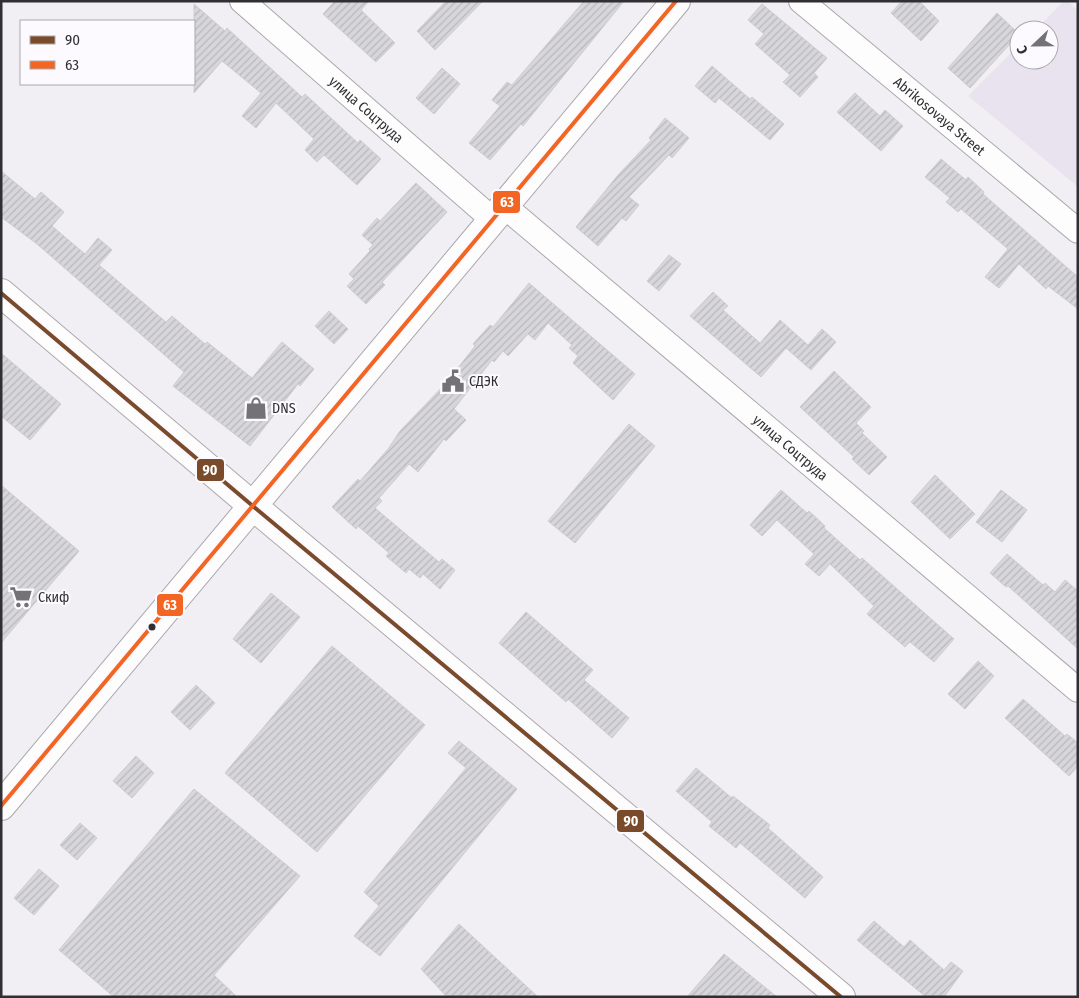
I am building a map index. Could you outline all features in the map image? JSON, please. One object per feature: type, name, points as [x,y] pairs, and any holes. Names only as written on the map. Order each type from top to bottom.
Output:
[{"type":"main road","points":[[1,806],[254,507],[497,211],[676,1]]},
{"type":"main road","points":[[1,293],[254,507],[841,997]]},
{"type":"street","name":"улица Соцтруда","points":[[242,1],[1078,690]]},
{"type":"street","name":"Abrikosovaya Street","points":[[801,1],[1078,231]]},
{"type":"shaded area","points":[[1064,1],[1068,1],[1078,11],[1078,187],[968,96],[1009,55],[1009,70],[1059,70],[1059,20],[1045,20]]},
{"type":"building","points":[[335,1],[369,1],[361,10],[395,43],[376,62],[323,14]]},
{"type":"building","points":[[446,1],[483,1],[435,50],[417,31]]},
{"type":"building","points":[[584,1],[624,1],[523,126],[521,124],[490,160],[469,143],[500,106],[492,100],[507,82],[512,85]]},
{"type":"building","points":[[902,1],[919,1],[939,21],[921,41],[891,13]]},
{"type":"building","points":[[194,4],[225,31],[227,28],[302,97],[305,94],[358,143],[360,140],[381,159],[357,185],[324,155],[317,162],[305,150],[314,139],[276,103],[256,128],[242,116],[261,93],[222,61],[194,93]]},
{"type":"building","points":[[762,4],[827,58],[814,73],[818,77],[800,97],[783,82],[790,75],[755,44],[764,34],[748,20]]},
{"type":"building","points":[[997,13],[1009,24],[1009,45],[970,88],[948,68]]},
{"type":"building","points":[[712,66],[750,99],[752,97],[784,124],[770,140],[719,98],[715,103],[695,86]]},
{"type":"building","points":[[442,68],[460,84],[434,114],[416,98]]},
{"type":"building","points":[[855,93],[880,116],[885,110],[903,126],[881,151],[837,112]]},
{"type":"building","points":[[665,118],[689,138],[672,158],[669,155],[629,197],[639,205],[626,221],[622,218],[598,246],[576,227],[618,175],[651,140],[649,138]]},
{"type":"building","points":[[941,159],[966,180],[968,177],[984,192],[983,194],[1078,277],[1078,309],[1048,286],[1046,289],[1019,264],[999,288],[985,277],[1008,249],[961,209],[958,212],[946,202],[950,198],[925,177]]},
{"type":"building","points":[[1,171],[35,199],[41,192],[64,212],[52,226],[85,254],[98,238],[112,250],[99,265],[166,322],[172,316],[205,344],[207,342],[252,378],[282,342],[314,369],[300,386],[298,384],[250,446],[173,386],[184,372],[37,244],[1,217]]},
{"type":"building","points":[[416,183],[447,212],[382,282],[385,285],[366,304],[347,286],[354,279],[349,274],[370,251],[369,249],[373,245],[362,235],[377,218],[380,221]]},
{"type":"building","points":[[669,255],[681,264],[659,291],[647,281]]},
{"type":"building","points":[[529,283],[635,374],[613,400],[573,363],[578,356],[569,348],[572,345],[548,323],[535,340],[528,334],[508,356],[503,351],[494,362],[492,360],[454,409],[466,420],[446,441],[444,439],[418,472],[409,464],[379,498],[382,501],[375,508],[439,562],[442,559],[455,570],[440,589],[423,574],[420,578],[409,569],[406,573],[386,556],[389,553],[358,526],[356,529],[332,507],[358,479],[360,481],[388,449],[400,431],[447,382],[475,346],[473,344],[490,325],[493,327]]},
{"type":"building","points":[[713,292],[728,306],[723,310],[760,343],[780,320],[808,345],[822,329],[836,342],[811,370],[786,348],[761,377],[690,316]]},
{"type":"building","points":[[329,311],[348,329],[334,344],[315,326]]},
{"type":"building","points":[[1,353],[61,404],[30,440],[1,416]]},
{"type":"building","points":[[834,371],[871,407],[856,423],[864,431],[862,433],[887,457],[869,475],[852,459],[854,457],[800,407]]},
{"type":"building","points":[[629,424],[655,446],[575,543],[548,521]]},
{"type":"building","points":[[935,475],[975,514],[950,539],[911,502]]},
{"type":"building","name":"Скиф","points":[[1,485],[79,551],[1,643]]},
{"type":"building","points":[[781,490],[807,513],[809,511],[825,526],[824,528],[860,560],[862,558],[954,639],[934,662],[910,642],[905,647],[867,614],[874,606],[830,564],[819,576],[805,564],[814,554],[777,520],[762,536],[750,525]]},
{"type":"building","points":[[1001,490],[1027,510],[1002,542],[976,522]]},
{"type":"building","points":[[1007,554],[1043,585],[1045,583],[1055,592],[1065,580],[1078,591],[1078,649],[1008,586],[1006,587],[990,573]]},
{"type":"building","points":[[271,593],[300,617],[261,663],[233,639]]},
{"type":"building","points":[[526,612],[593,670],[584,680],[629,718],[612,738],[568,699],[566,702],[499,643]]},
{"type":"building","points":[[332,646],[425,725],[317,852],[225,773]]},
{"type":"building","points":[[978,661],[994,676],[965,709],[948,694]]},
{"type":"building","points":[[196,685],[215,703],[190,730],[171,712]]},
{"type":"building","points":[[1023,699],[1065,736],[1067,734],[1078,743],[1078,766],[1069,776],[1005,718]]},
{"type":"building","points":[[459,741],[517,789],[380,956],[354,936],[379,906],[364,892],[466,768],[448,753]]},
{"type":"building","points":[[136,756],[154,773],[132,798],[113,781]]},
{"type":"building","points":[[696,768],[732,798],[733,796],[770,825],[768,828],[823,877],[805,898],[740,843],[736,848],[709,826],[712,822],[676,791]]},
{"type":"building","points":[[194,789],[300,876],[214,975],[237,997],[114,997],[59,950]]},
{"type":"building","points":[[80,823],[97,838],[77,860],[60,845]]},
{"type":"building","points":[[39,869],[59,886],[34,915],[14,898]]},
{"type":"building","points":[[874,921],[904,947],[910,940],[944,970],[951,962],[963,971],[944,997],[926,997],[857,940]]},
{"type":"building","points":[[459,924],[538,997],[447,997],[421,969]]},
{"type":"building","points":[[724,954],[777,997],[687,997]]},
{"type":"transit line","name":"63","points":[[1,806],[676,1]]},
{"type":"transit line","name":"90","points":[[1,293],[254,507],[841,997]]},
{"type":"place","name":"СДЭК","points":[[453,381]]},
{"type":"place","name":"DNS","points":[[256,408]]},
{"type":"place","name":"Скиф","points":[[21,597]]}]
